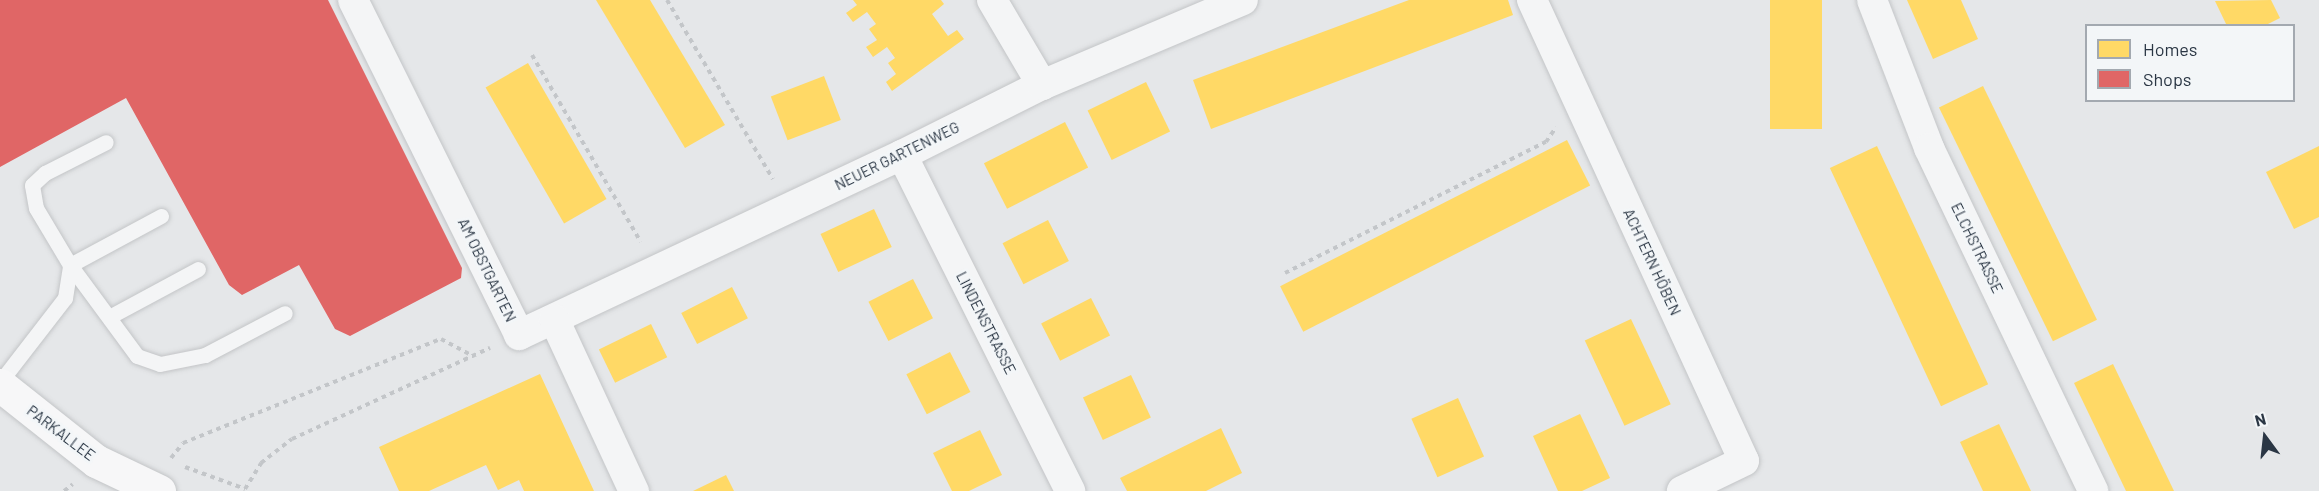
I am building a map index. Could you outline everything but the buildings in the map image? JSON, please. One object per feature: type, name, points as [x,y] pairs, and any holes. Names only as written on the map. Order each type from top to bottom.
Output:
[{"type":"street","name":"AM OBSTGARTEN","points":[[353,0],[519,336],[554,319]]},
{"type":"street","points":[[992,0],[1042,85]]},
{"type":"street","name":"NEUER GARTENWEG","points":[[554,319],[902,155],[1042,85],[1243,0]]},
{"type":"street","name":"ACHTERN HÖBEN","points":[[1532,0],[1744,460],[1682,491]]},
{"type":"street","name":"ELCHSTRASSE","points":[[1872,0],[1929,148],[2093,491]]},
{"type":"street","name":"LINDENSTRASSE","points":[[902,155],[1070,491]]},
{"type":"street","points":[[554,319],[634,491]]},
{"type":"street","name":"PARKALLEE","points":[[0,384],[96,461],[152,488]]},
{"type":"lane","points":[[106,142],[45,173],[32,185],[36,208],[70,265],[137,356],[160,364],[206,355],[285,313]]},
{"type":"lane","points":[[70,265],[161,216]]},
{"type":"lane","points":[[0,384],[64,298],[70,265]]},
{"type":"lane","points":[[109,317],[198,269]]},
{"type":"path","points":[[667,0],[790,208]]},
{"type":"path","points":[[532,55],[657,272]]},
{"type":"path","points":[[1285,273],[1545,142],[1576,97]]},
{"type":"path","points":[[200,473],[245,489],[261,463],[292,439],[519,336]]},
{"type":"path","points":[[152,488],[183,443],[441,339],[472,356]]}]
